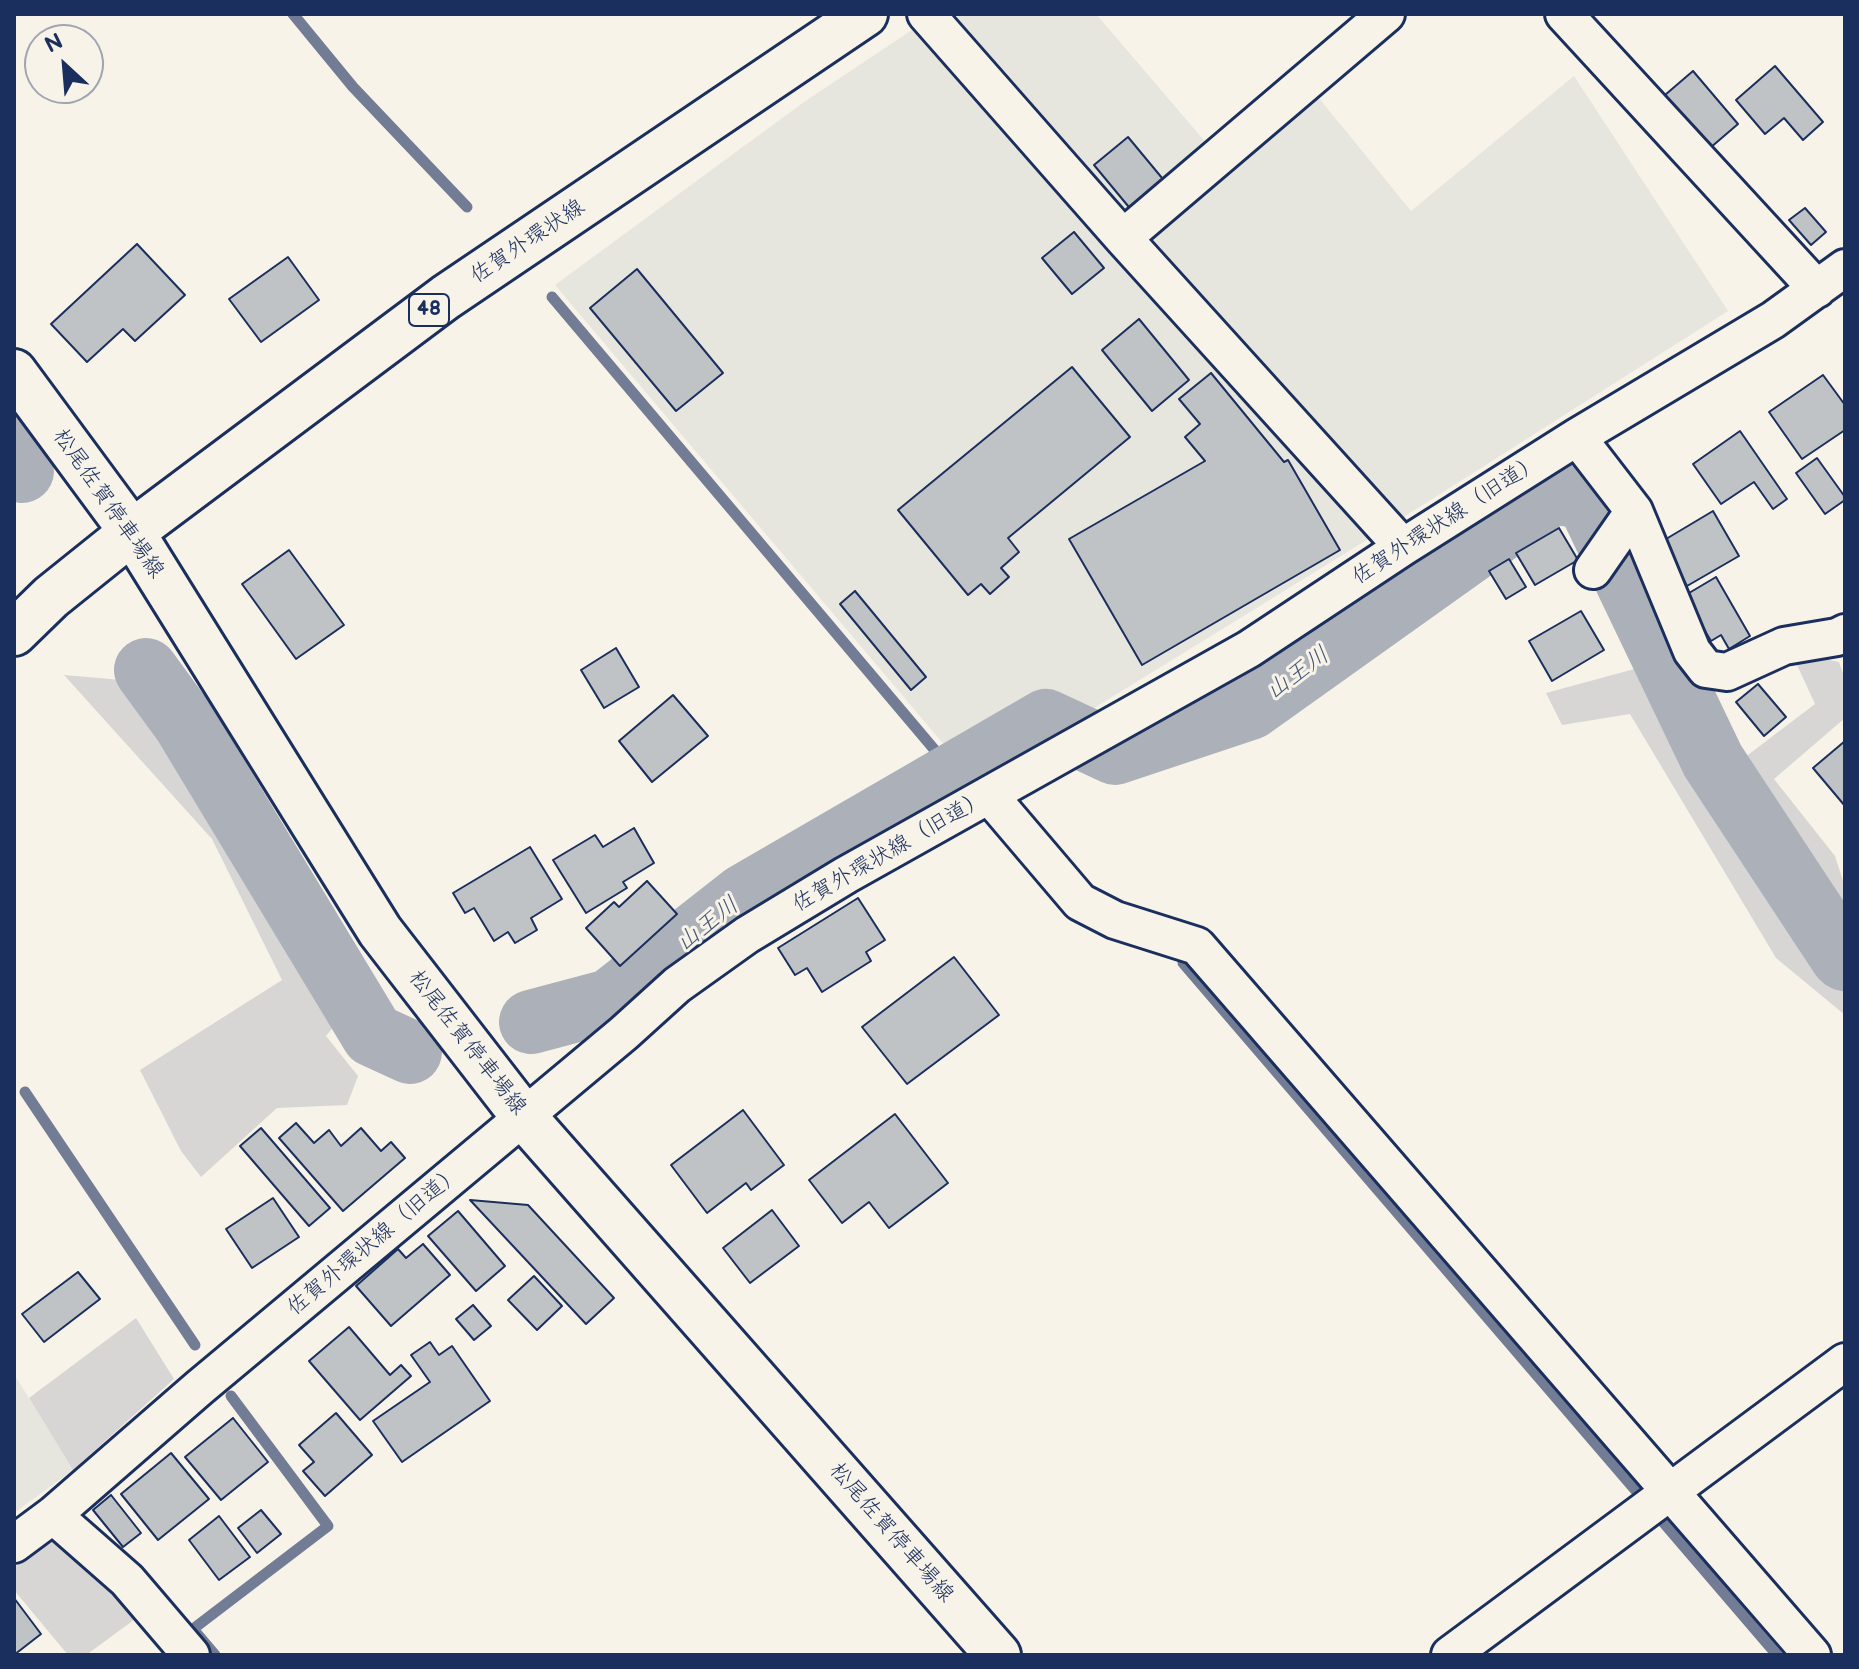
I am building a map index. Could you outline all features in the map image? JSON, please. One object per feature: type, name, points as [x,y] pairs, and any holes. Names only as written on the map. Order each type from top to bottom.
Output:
[{"type":"main road","name":"佐賀外環状線","points":[[14,633],[51,597],[132,532],[446,297],[865,14]]},
{"type":"main road","name":"松尾佐賀停車場線","points":[[14,372],[132,532],[380,931],[524,1117],[998,1655]]},
{"type":"street","points":[[926,14],[1123,238],[1403,547]]},
{"type":"street","points":[[1123,238],[1386,14]]},
{"type":"street","points":[[1564,14],[1831,279]]},
{"type":"street","name":"佐賀外環状線（旧道）","points":[[14,1544],[53,1515],[677,985],[747,935],[846,875],[1249,649],[1577,437],[1773,320],[1831,279]]},
{"type":"street","points":[[1577,437],[1634,511],[1692,651],[1706,669],[1727,672],[1784,646],[1845,633]]},
{"type":"street","points":[[1593,570],[1634,511]]},
{"type":"street","points":[[989,795],[1080,902],[1115,920],[1197,946],[1812,1655]]},
{"type":"street","points":[[1450,1655],[1845,1362]]},
{"type":"street","points":[[53,1515],[127,1580],[191,1655]]},
{"type":"shaded area","points":[[936,14],[1096,14],[1214,152],[1318,97],[1411,211],[1574,76],[1728,311],[1396,522],[1091,710],[1059,695],[952,754],[555,285],[804,102]]},
{"type":"shaded area","points":[[1791,652],[1839,662],[1845,679],[1845,718],[1774,779],[1835,856],[1845,887],[1845,937],[1810,886],[1740,761],[1815,704]]},
{"type":"shaded area","points":[[1649,665],[1767,891],[1823,955],[1845,971],[1845,1015],[1776,958],[1630,714],[1562,725],[1546,693]]},
{"type":"shaded area","points":[[64,675],[122,680],[215,802],[344,1014],[326,1036],[358,1076],[347,1105],[277,1108],[201,1177],[181,1151],[140,1070],[282,980],[212,839]]},
{"type":"shaded area","points":[[136,1318],[174,1379],[73,1470],[29,1398]]},
{"type":"shaded area","points":[[14,1374],[73,1470],[14,1513]]},
{"type":"shaded area","points":[[53,1535],[138,1617],[86,1655],[68,1655],[14,1590],[14,1568]]},
{"type":"building","points":[[1775,66],[1823,122],[1803,140],[1784,118],[1765,134],[1736,100]]},
{"type":"building","points":[[1693,71],[1738,124],[1710,148],[1665,95]]},
{"type":"building","points":[[1128,137],[1167,184],[1133,212],[1094,165]]},
{"type":"building","points":[[1805,208],[1826,232],[1811,245],[1789,220]]},
{"type":"building","points":[[1074,232],[1104,268],[1072,294],[1042,258]]},
{"type":"building","points":[[137,244],[185,295],[135,341],[123,329],[87,362],[51,324]]},
{"type":"building","points":[[288,257],[319,300],[261,342],[229,299]]},
{"type":"building","points":[[637,269],[723,373],[676,411],[590,308]]},
{"type":"building","points":[[1139,319],[1189,380],[1152,411],[1102,350]]},
{"type":"building","points":[[1072,367],[1130,437],[1008,538],[1019,552],[1001,568],[1009,577],[990,594],[981,584],[968,595],[898,510]]},
{"type":"building","points":[[1211,373],[1284,462],[1288,460],[1340,550],[1142,665],[1069,539],[1205,461],[1185,437],[1200,424],[1179,399]]},
{"type":"building","points":[[1823,375],[1845,405],[1845,430],[1802,459],[1769,412]]},
{"type":"building","points":[[1740,431],[1787,499],[1773,509],[1754,482],[1721,504],[1693,464]]},
{"type":"building","points":[[1817,458],[1845,497],[1825,514],[1796,473]]},
{"type":"building","points":[[1713,511],[1739,556],[1687,586],[1661,542]]},
{"type":"building","points":[[1559,528],[1578,560],[1535,585],[1516,553]]},
{"type":"building","points":[[289,550],[344,625],[296,659],[242,584]]},
{"type":"building","points":[[1509,559],[1526,587],[1506,599],[1489,571]]},
{"type":"building","points":[[1716,577],[1750,636],[1729,649],[1721,635],[1711,641],[1684,596]]},
{"type":"building","points":[[855,591],[926,677],[911,690],[840,604]]},
{"type":"building","points":[[1581,611],[1604,650],[1552,681],[1529,641]]},
{"type":"building","points":[[616,648],[639,687],[604,708],[581,670]]},
{"type":"building","points":[[1758,684],[1786,717],[1764,736],[1736,702]]},
{"type":"building","points":[[673,695],[708,736],[652,782],[619,741]]},
{"type":"building","points":[[1845,741],[1845,806],[1813,768]]},
{"type":"building","points":[[634,828],[654,863],[623,882],[627,888],[586,913],[553,860],[595,835],[603,847]]},
{"type":"building","points":[[530,847],[562,899],[531,918],[537,930],[515,943],[508,932],[494,941],[474,908],[465,913],[453,893]]},
{"type":"building","points":[[647,881],[677,914],[620,966],[586,928],[614,902],[619,907]]},
{"type":"building","points":[[858,898],[885,940],[866,952],[871,961],[822,992],[807,968],[795,975],[778,948]]},
{"type":"building","points":[[954,957],[999,1015],[907,1084],[862,1027]]},
{"type":"building","points":[[743,1110],[784,1165],[751,1190],[746,1183],[707,1213],[671,1165]]},
{"type":"building","points":[[895,1114],[948,1183],[889,1228],[869,1202],[842,1223],[809,1180]]},
{"type":"building","points":[[296,1123],[314,1143],[329,1130],[341,1146],[361,1128],[381,1151],[391,1142],[405,1158],[343,1211],[279,1138]]},
{"type":"building","points":[[261,1128],[330,1208],[309,1226],[240,1146]]},
{"type":"building","points":[[273,1198],[299,1237],[252,1268],[226,1229]]},
{"type":"building","points":[[470,1200],[528,1205],[614,1298],[586,1324]]},
{"type":"building","points":[[772,1210],[799,1246],[750,1283],[723,1248]]},
{"type":"building","points":[[458,1211],[505,1266],[476,1291],[428,1236]]},
{"type":"building","points":[[423,1244],[450,1275],[391,1326],[356,1286],[398,1249],[406,1258]]},
{"type":"building","points":[[78,1272],[100,1299],[44,1342],[22,1314]]},
{"type":"building","points":[[534,1276],[562,1306],[537,1330],[508,1300]]},
{"type":"building","points":[[473,1305],[491,1326],[474,1340],[456,1319]]},
{"type":"building","points":[[349,1327],[390,1375],[401,1365],[411,1376],[360,1420],[309,1361]]},
{"type":"building","points":[[430,1342],[439,1355],[452,1346],[490,1401],[402,1462],[373,1421],[430,1382],[411,1355]]},
{"type":"building","points":[[336,1413],[372,1455],[325,1496],[303,1471],[314,1462],[299,1445]]},
{"type":"building","points":[[233,1418],[268,1462],[221,1500],[185,1457]]},
{"type":"building","points":[[171,1453],[209,1499],[158,1540],[121,1494]]},
{"type":"building","points":[[111,1495],[141,1533],[123,1547],[93,1510]]},
{"type":"building","points":[[261,1510],[281,1534],[257,1553],[238,1528]]},
{"type":"building","points":[[219,1516],[250,1557],[219,1580],[189,1540]]},
{"type":"building","points":[[14,1598],[41,1634],[14,1655]]},
{"type":"waterway","points":[[293,14],[353,87],[467,207]]},
{"type":"waterway","points":[[552,297],[955,774]]},
{"type":"waterway","name":"山王川","points":[[14,449],[22,471]]},
{"type":"waterway","name":"山王川","points":[[531,1022],[610,1001],[744,896],[1046,721],[1115,753],[1250,708],[1553,492],[1587,498],[1713,761],[1845,959]]},
{"type":"waterway","name":"山王川","points":[[146,670],[184,722],[373,1035],[410,1052]]},
{"type":"waterway","points":[[1183,963],[1637,1492]]},
{"type":"waterway","points":[[25,1092],[195,1345]]},
{"type":"waterway","points":[[215,1655],[193,1629],[328,1526],[231,1396]]},
{"type":"waterway","points":[[1663,1522],[1777,1655]]}]
